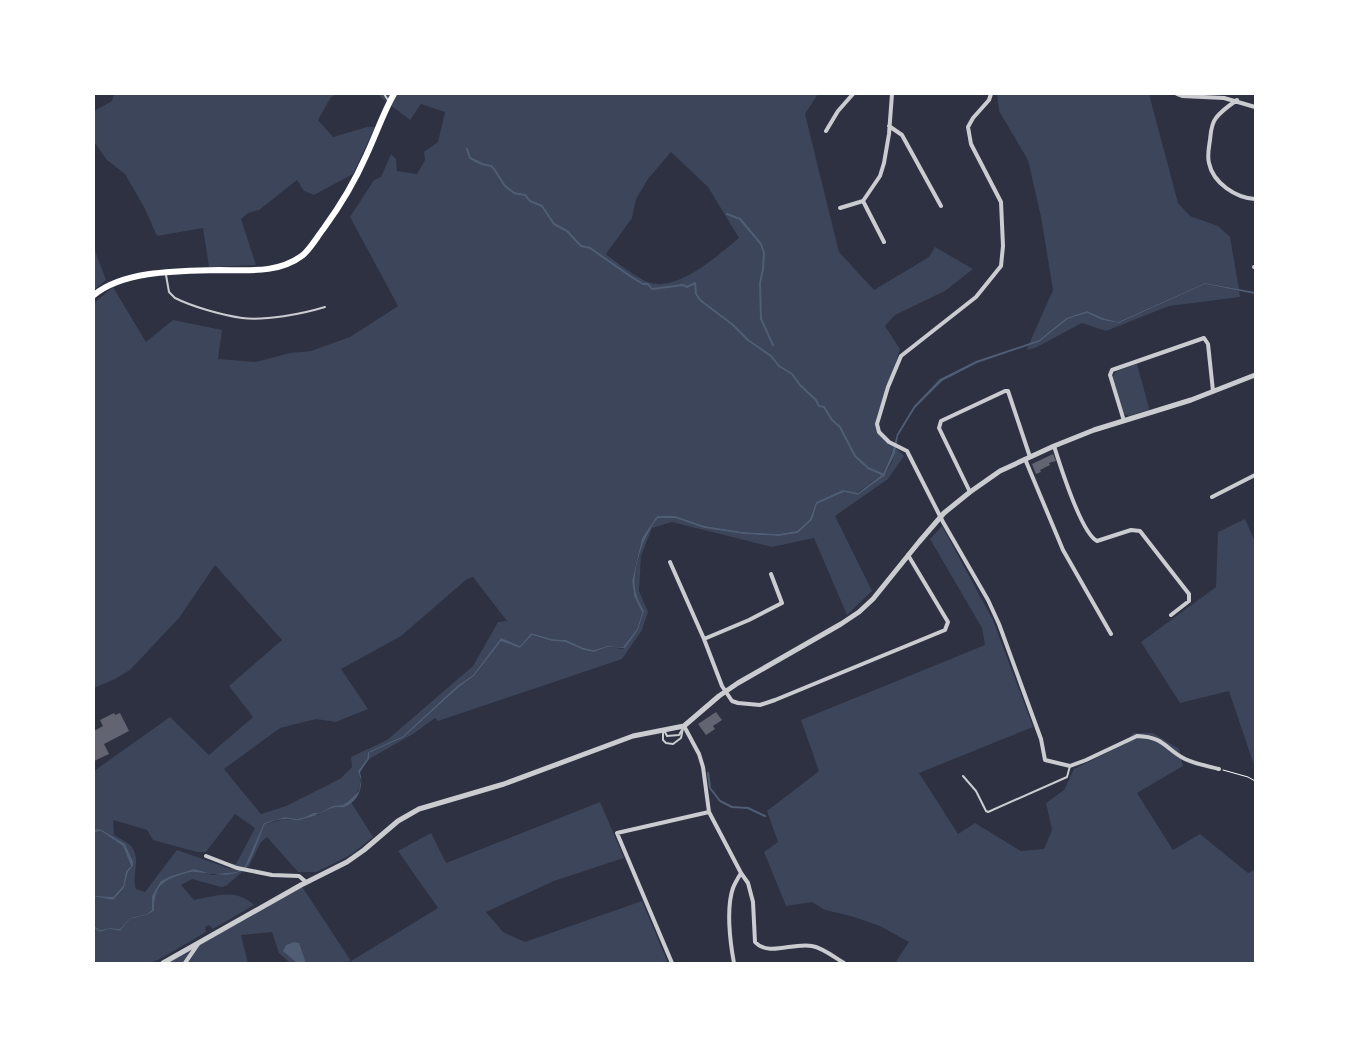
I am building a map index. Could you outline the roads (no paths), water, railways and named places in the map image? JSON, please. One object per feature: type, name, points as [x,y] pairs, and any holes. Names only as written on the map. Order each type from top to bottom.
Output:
[{"type":"main road","points":[[94,294],[120,280],[138,276],[165,273],[259,270],[281,266],[304,254],[328,222],[366,158],[394,94]]},
{"type":"street","points":[[826,131],[838,111],[853,94]]},
{"type":"street","points":[[840,208],[863,201],[880,176],[887,150],[892,94]]},
{"type":"street","points":[[992,94],[989,100],[972,118],[968,127],[971,144],[1001,202],[1003,246],[1001,266],[976,297],[901,356],[888,387],[877,424],[879,432],[889,442],[908,451],[941,518],[988,600],[999,624],[1041,740],[1045,760],[1070,766],[1137,736],[1155,738],[1186,759],[1219,769]]},
{"type":"street","points":[[1177,94],[1237,100],[1255,107]]},
{"type":"street","points":[[1237,100],[1217,115],[1214,120],[1208,161],[1214,178],[1221,184],[1242,197],[1255,199]]},
{"type":"street","points":[[889,126],[902,135],[941,206]]},
{"type":"street","points":[[863,201],[884,242]]},
{"type":"street","points":[[1124,420],[1110,375],[1112,370],[1204,338],[1208,344],[1214,391]]},
{"type":"street","points":[[163,963],[306,882],[357,856],[398,821],[419,809],[504,784],[634,736],[684,726],[725,692],[771,663],[852,617],[873,599],[941,518],[970,492],[1000,471],[1054,446],[1124,420],[1161,410],[1255,374]]},
{"type":"street","points":[[970,492],[939,428],[941,421],[1008,391],[1028,458],[1063,550],[1111,634]]},
{"type":"street","points":[[1054,446],[1085,527],[1093,539],[1096,541],[1131,530],[1140,530],[1189,594],[1189,601],[1171,615]]},
{"type":"street","points":[[1212,498],[1255,475]]},
{"type":"street","points":[[670,562],[725,692],[732,701],[760,705],[799,691],[945,630],[948,627],[948,622],[908,555]]},
{"type":"street","points":[[704,639],[749,620],[782,603],[771,574]]},
{"type":"street","points":[[684,726],[699,754],[703,767],[710,812],[741,874],[748,883],[753,902],[754,942],[766,950],[802,944],[815,946],[844,963]]},
{"type":"street","points":[[672,963],[618,833],[710,812]]},
{"type":"street","points":[[206,856],[237,868],[272,875],[299,876],[306,882]]},
{"type":"street","points":[[734,963],[730,926],[731,898],[733,887],[741,874]]},
{"type":"street","points":[[185,963],[198,944]]},
{"type":"lane","points":[[384,94],[390,101]]},
{"type":"lane","points":[[165,273],[169,292],[175,298],[242,318],[284,316],[306,313],[325,307]]},
{"type":"lane","points":[[664,730],[664,740],[666,743],[673,744],[681,738],[684,726]]},
{"type":"lane","points":[[664,730],[667,736],[676,736],[679,735],[684,726]]},
{"type":"lane","points":[[963,776],[976,791],[988,812],[1067,777],[1070,766]]},
{"type":"waterway","points":[[467,149],[470,158],[491,166],[505,186],[514,193],[525,195],[530,201],[542,206],[554,224],[567,231],[581,246],[590,248],[643,284],[648,284],[652,289],[683,285],[687,287],[695,283],[696,294],[700,300],[733,325],[748,340],[771,356],[779,366],[792,374],[800,385],[816,400],[819,406],[824,407],[832,420],[840,427],[855,456],[867,467]]},
{"type":"waterway","points":[[727,214],[740,219],[761,244],[764,253],[760,283],[761,319],[773,345]]},
{"type":"waterway","points":[[868,468],[884,475]]},
{"type":"waterway","points":[[708,773],[710,788],[720,801],[732,807],[748,808],[765,816]]}]
